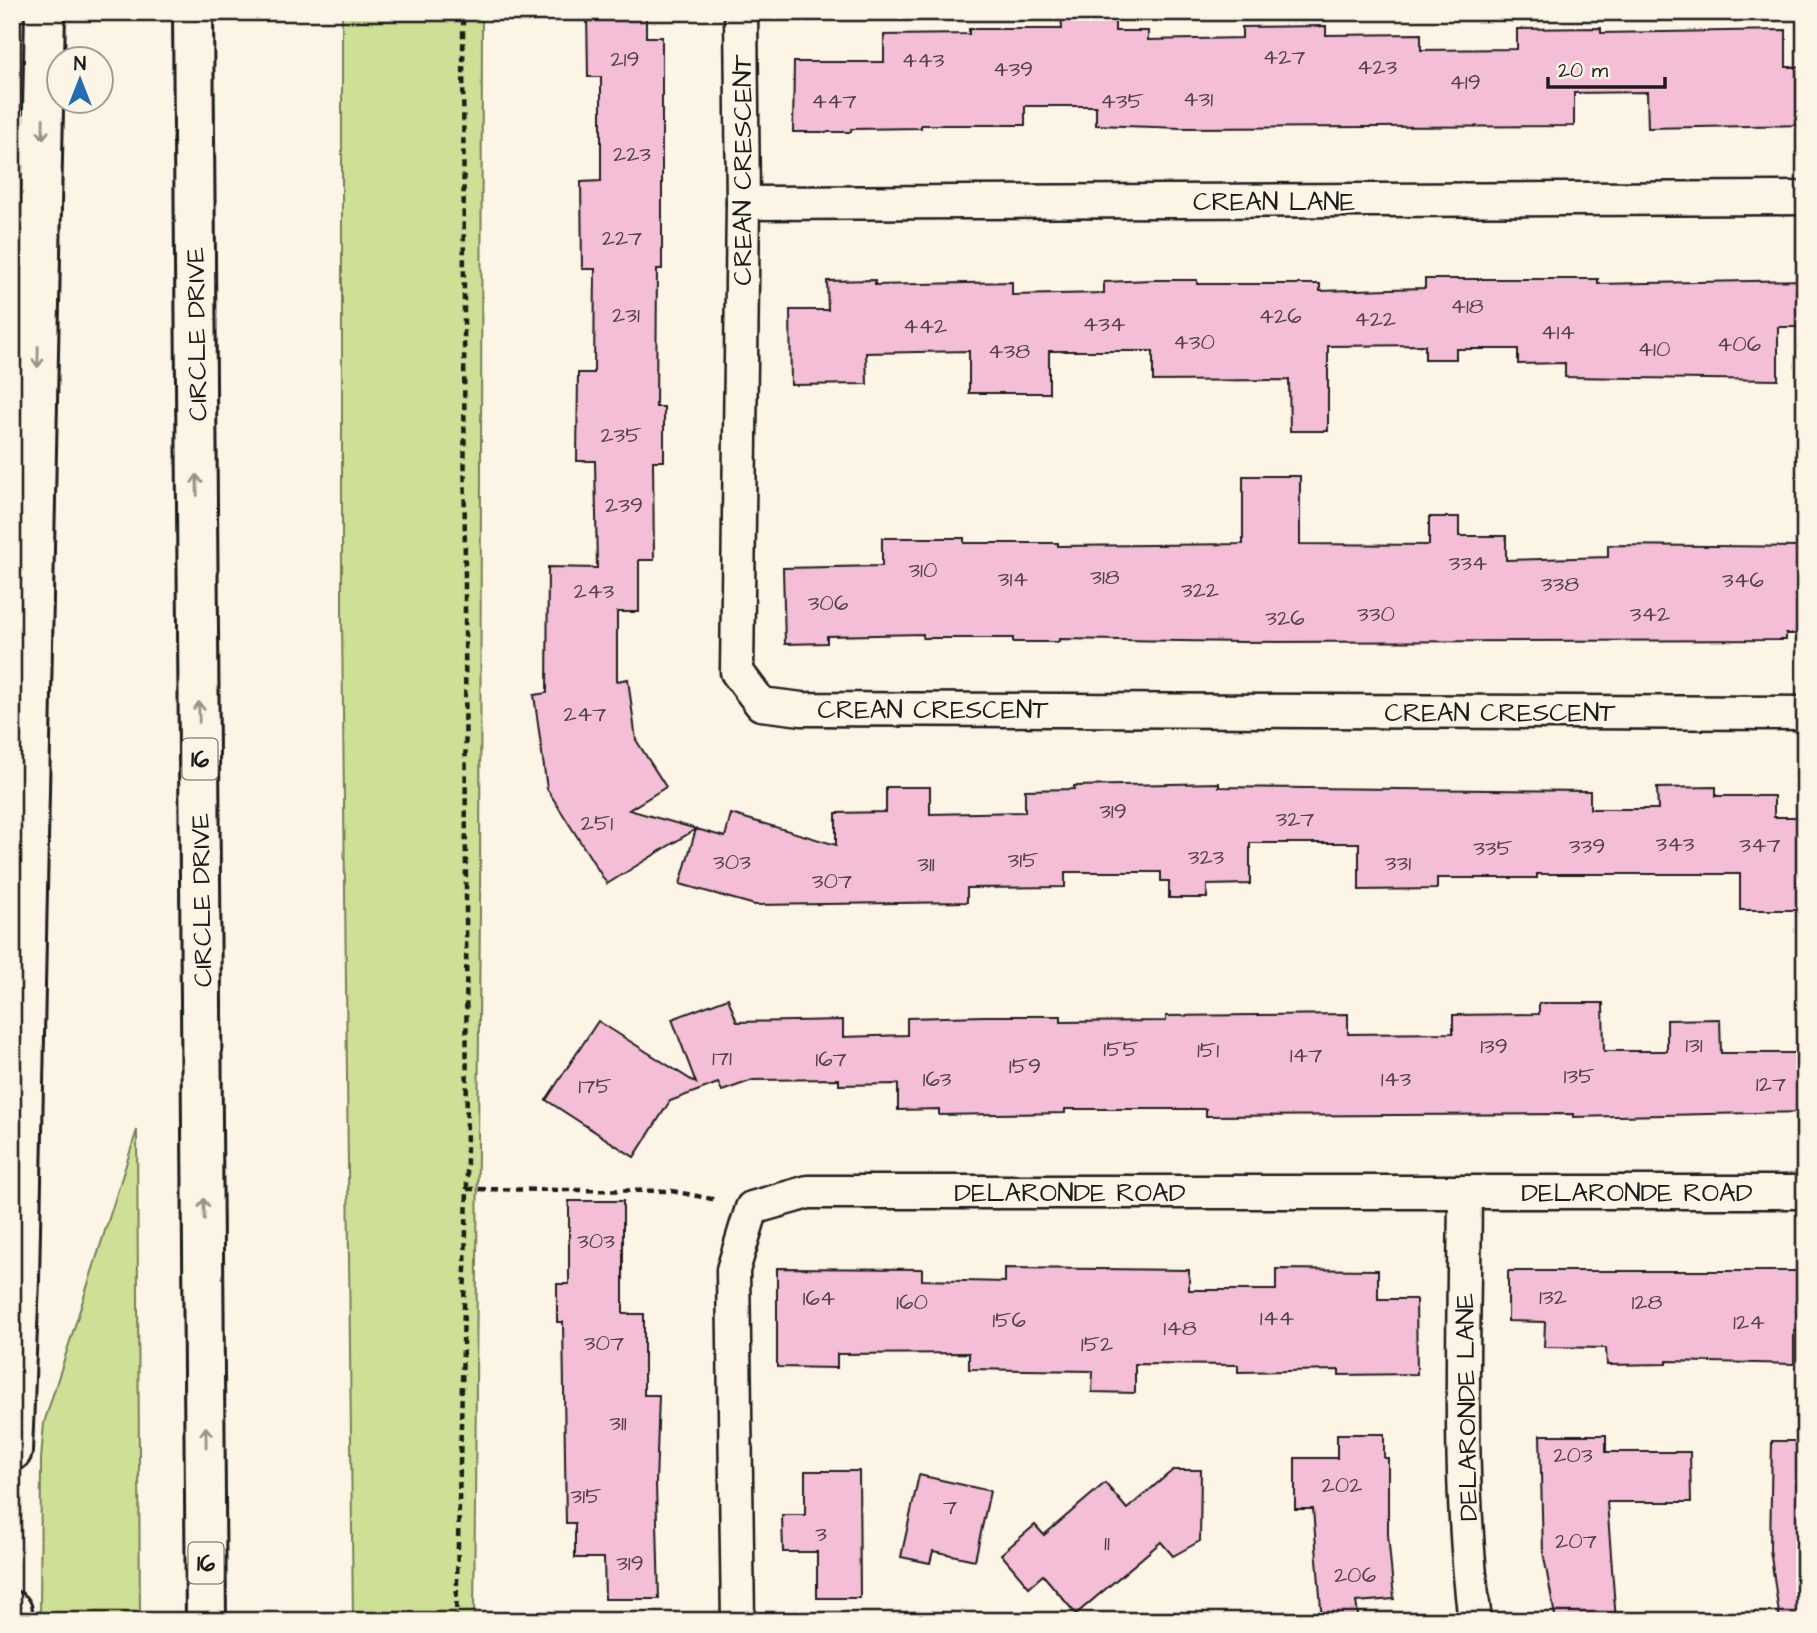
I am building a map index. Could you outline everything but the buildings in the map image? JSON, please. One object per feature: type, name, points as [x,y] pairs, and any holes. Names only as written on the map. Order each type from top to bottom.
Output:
[{"type":"highway","points":[[12,1451],[19,1265],[45,12]]},
{"type":"highway","name":"CIRCLE DRIVE","points":[[193,12],[206,1621]]},
{"type":"highway","points":[[206,1505],[215,1621]]},
{"type":"highway","points":[[12,1611],[12,1621]]},
{"type":"street","name":"CREAN CRESCENT","points":[[741,12],[743,203],[737,672],[761,704],[802,709],[1805,713]]},
{"type":"street","name":"CREAN LANE","points":[[743,203],[1805,198]]},
{"type":"street","name":"DELARONDE ROAD","points":[[752,1208],[808,1192],[1805,1192]]},
{"type":"street","name":"DELARONDE LANE","points":[[1465,1193],[1467,1562],[1475,1621]]},
{"type":"street","points":[[738,1621],[733,1270],[752,1208]]},
{"type":"path","points":[[456,1621],[467,1189],[463,12]]},
{"type":"path","points":[[467,1189],[672,1191],[752,1208]]},
{"type":"green space","points":[[342,12],[482,12],[480,907],[474,1621],[353,1621],[342,620]]},
{"type":"green space","points":[[137,1130],[140,1621],[40,1621],[41,1459],[44,1423]]}]
